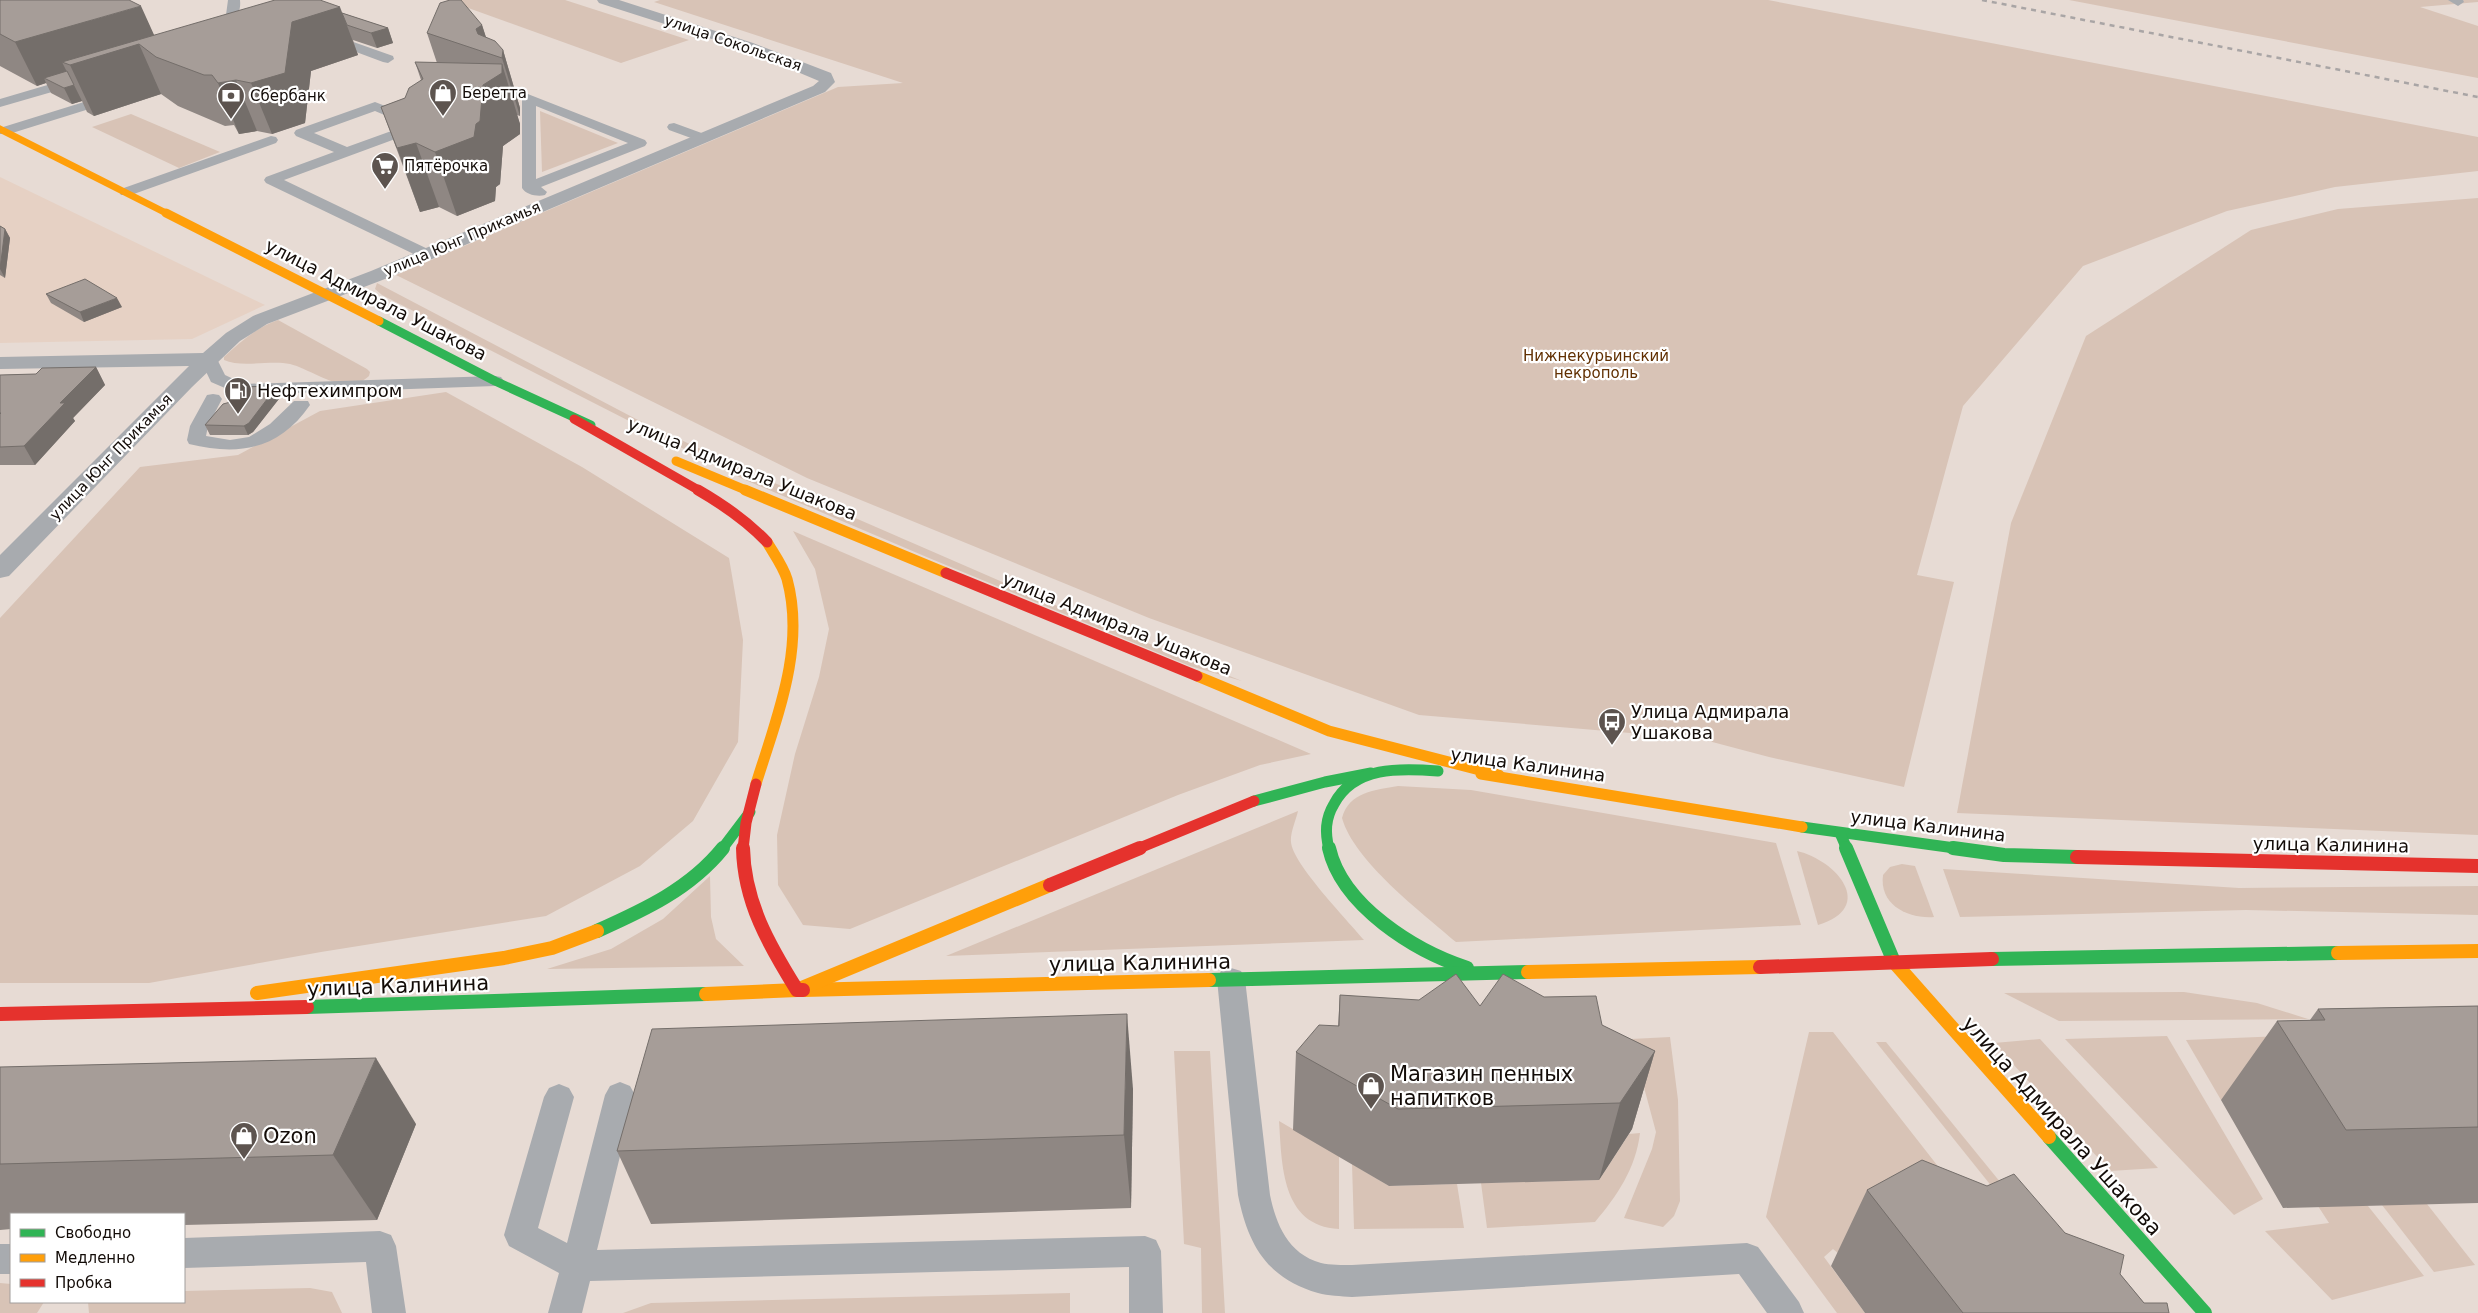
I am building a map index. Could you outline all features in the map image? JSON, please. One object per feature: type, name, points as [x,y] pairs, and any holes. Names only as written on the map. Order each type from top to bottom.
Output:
[{"type":"main road","name":"улица Адмирала Ушакова","points":[[2,130],[328,294],[495,381],[574,419],[1329,731],[1499,775]]},
{"type":"main road","points":[[574,419],[739,514],[767,542],[787,575],[794,611],[794,651],[750,812],[743,847],[745,874],[751,899],[764,930],[797,990]]},
{"type":"main road","name":"улица Калинина","points":[[797,990],[1251,802],[1325,782],[1380,771],[1412,769],[1499,775],[1840,833],[2004,855],[2478,866]]},
{"type":"main road","name":"улица Калинина","points":[[1380,771],[1350,784],[1338,794],[1328,810],[1323,828],[1330,856],[1347,883],[1374,915],[1407,942],[1444,961],[1483,973]]},
{"type":"main road","points":[[248,994],[504,958],[552,948],[592,934],[639,912],[680,887],[711,862],[750,812]]},
{"type":"main road","name":"улица Адмирала Ушакова","points":[[1840,833],[1894,962],[2205,1313]]},
{"type":"main road","name":"улица Калинина","points":[[0,1014],[538,1001],[797,990],[1894,962],[1965,958],[2478,952]]},
{"type":"main road","points":[[129,1012],[228,997]]},
{"type":"street","name":"улица Сокольская","points":[[604,0],[748,46],[825,76],[827,82]]},
{"type":"street","name":"улица Юнг Прикамья","points":[[0,570],[213,368],[233,337],[260,320],[426,254],[819,89],[827,82]]},
{"type":"street","points":[[0,363],[213,368]]},
{"type":"lane","points":[[203,40],[216,32],[232,16],[235,8],[234,0]]},
{"type":"lane","points":[[317,34],[388,59]]},
{"type":"lane","points":[[0,103],[88,77]]},
{"type":"lane","points":[[502,87],[640,143],[529,187]]},
{"type":"lane","points":[[2,130],[128,93]]},
{"type":"lane","points":[[529,98],[529,187]]},
{"type":"lane","points":[[347,152],[301,133],[375,106],[422,125],[271,180],[426,254]]},
{"type":"lane","points":[[674,127],[702,138]]},
{"type":"lane","points":[[126,192],[271,140]]},
{"type":"lane","points":[[529,187],[557,199]]},
{"type":"lane","points":[[213,368],[241,390],[371,387],[495,381]]},
{"type":"lane","points":[[213,368],[221,402],[199,426],[196,440],[220,446],[256,443],[275,432],[301,405]]},
{"type":"lane","points":[[274,405],[301,405],[330,400],[371,387]]},
{"type":"lane","points":[[1231,979],[1254,1195],[1260,1224],[1273,1248],[1295,1267],[1319,1278],[1352,1281],[1747,1258],[1787,1313]]},
{"type":"lane","points":[[565,1313],[620,1095]]},
{"type":"lane","points":[[559,1097],[520,1234],[577,1266],[1145,1251],[1146,1313]]},
{"type":"lane","points":[[185,1253],[380,1246],[390,1313]]},
{"type":"shaded area","points":[[0,177],[265,305],[192,339],[0,343]]},
{"type":"green space","points":[[446,0],[565,0],[689,40],[621,63]]},
{"type":"green space","name":"Нижнекурьинский некрополь","points":[[660,0],[1768,0],[2478,137],[2478,171],[2335,187],[2227,211],[2083,266],[1963,406],[1917,575],[1954,582],[1904,787],[1769,757],[1701,739],[1419,715],[1149,618],[807,478],[396,275],[838,87],[903,83],[654,2]]},
{"type":"green space","points":[[2069,0],[2478,0],[2478,2],[2420,7],[2478,26],[2478,78]]},
{"type":"green space","points":[[540,111],[618,143],[542,172]]},
{"type":"green space","points":[[131,114],[220,152],[179,168],[92,127]]},
{"type":"green space","points":[[2478,198],[2478,835],[1957,813],[2011,523],[2086,336],[2251,230],[2338,209]]},
{"type":"green space","points":[[377,283],[636,419],[754,474],[1083,617],[1242,681],[1190,666],[743,479],[382,295],[375,289]]},
{"type":"green space","points":[[278,320],[367,369],[370,372],[369,376],[360,382],[340,383],[290,364],[247,364],[224,360],[224,357],[249,336]]},
{"type":"green space","points":[[446,392],[582,467],[729,558],[743,640],[738,742],[693,821],[640,866],[546,916],[321,952],[149,983],[0,983],[0,618],[140,467],[238,455],[320,411]]},
{"type":"green space","points":[[793,531],[1311,754],[1260,765],[1178,795],[850,929],[803,925],[778,885],[777,835],[795,754],[819,677],[829,629],[815,569]]},
{"type":"green space","points":[[1398,786],[1471,790],[1776,843],[1801,925],[1456,942],[1390,885],[1374,868],[1349,834],[1342,818],[1345,809],[1350,803],[1364,794]]},
{"type":"green space","points":[[1298,811],[1291,838],[1294,852],[1311,877],[1364,940],[946,956]]},
{"type":"green space","points":[[1797,851],[1812,856],[1825,864],[1844,885],[1848,896],[1845,907],[1836,917],[1818,925]]},
{"type":"green space","points":[[1902,864],[1915,866],[1934,917],[1915,916],[1905,912],[1897,908],[1886,894],[1883,886],[1883,875],[1890,867]]},
{"type":"green space","points":[[1943,869],[2239,888],[2478,886],[2478,915],[2246,910],[1960,917]]},
{"type":"green space","points":[[710,876],[711,917],[716,939],[744,966],[547,969],[611,949],[663,919]]},
{"type":"green space","points":[[2184,992],[2257,1003],[2308,1019],[2059,1021],[2004,993]]},
{"type":"green space","points":[[1809,1032],[1833,1032],[1994,1238],[1844,1258],[1833,1249],[1824,1257],[1865,1313],[1837,1313],[1766,1217]]},
{"type":"green space","points":[[2326,1034],[2267,1099],[2221,1100],[2186,1040]]},
{"type":"green space","points":[[2167,1036],[2263,1199],[2234,1215],[2065,1039]]},
{"type":"green space","points":[[1670,1037],[1678,1100],[1680,1201],[1674,1216],[1663,1227],[1624,1218],[1652,1149],[1656,1132],[1631,1039]]},
{"type":"green space","points":[[2040,1039],[2158,1168],[2110,1171],[1994,1043]]},
{"type":"green space","points":[[1876,1042],[1886,1042],[2107,1313],[2093,1313]]},
{"type":"green space","points":[[1174,1051],[1210,1051],[1225,1313],[1202,1313],[1201,1248],[1184,1244]]},
{"type":"green space","points":[[1279,1121],[1339,1156],[1339,1229],[1320,1225],[1306,1217],[1295,1205],[1288,1190],[1284,1173]]},
{"type":"green space","points":[[1640,1133],[1630,1170],[1618,1192],[1595,1222],[1487,1228],[1481,1183],[1599,1180],[1629,1134]]},
{"type":"green space","points":[[1352,1164],[1389,1186],[1457,1184],[1464,1228],[1354,1229]]},
{"type":"green space","points":[[2427,1204],[2475,1265],[2434,1272],[2382,1205]]},
{"type":"green space","points":[[2318,1206],[2368,1206],[2424,1276],[2332,1300],[2265,1231],[2329,1223]]},
{"type":"green space","points":[[0,1283],[10,1284],[10,1303],[43,1303],[37,1313],[0,1313]]},
{"type":"green space","points":[[310,1288],[332,1292],[342,1313],[89,1313],[88,1303],[185,1303],[185,1291]]},
{"type":"green space","points":[[1070,1293],[1070,1313],[623,1313],[651,1303]]},
{"type":"building","points":[[0,0],[129,0],[141,6],[15,42],[0,34]]},
{"type":"building","points":[[275,0],[320,0],[340,7],[292,22],[285,73],[251,83],[236,80],[218,83],[212,75],[204,75],[156,57],[139,44],[70,65],[62,62]]},
{"type":"building","points":[[450,0],[461,0],[482,25],[476,29],[478,34],[495,41],[503,50],[502,58],[427,33],[440,3]]},
{"type":"building","points":[[342,13],[388,28],[371,33],[347,25]]},
{"type":"building","points":[[415,62],[502,64],[502,73],[483,85],[480,121],[476,124],[474,137],[435,152],[416,143],[397,148],[381,107],[405,98],[409,88],[423,79]]},
{"type":"building","points":[[67,71],[74,85],[64,88],[44,78]]},
{"type":"building","points":[[0,226],[5,229],[0,269]]},
{"type":"building","points":[[85,279],[117,298],[80,312],[46,294]]},
{"type":"building","points":[[96,367],[60,403],[65,403],[24,446],[0,447],[0,375],[36,374],[42,368]]},
{"type":"building","points":[[277,386],[249,423],[244,426],[205,425],[223,404],[238,400],[240,395],[235,389],[237,387]]},
{"type":"building","points":[[1456,974],[1480,1006],[1503,974],[1544,997],[1596,996],[1602,1025],[1655,1051],[1620,1103],[1398,1109],[1296,1052],[1319,1025],[1339,1026],[1340,995],[1419,1000]]},
{"type":"building","points":[[2478,1006],[2478,1127],[2346,1130],[2277,1021],[2325,1020],[2318,1009]]},
{"type":"building","points":[[1127,1014],[1124,1135],[617,1151],[652,1029]]},
{"type":"building","points":[[376,1058],[333,1155],[0,1164],[0,1067]]},
{"type":"building","points":[[1922,1160],[1987,1186],[2014,1174],[2065,1233],[2124,1255],[2120,1274],[2144,1303],[2167,1303],[2169,1313],[1963,1313],[1867,1190]]},
{"type":"railway","points":[[1982,0],[2478,97]]},
{"type":"traffic: fast","points":[[379,321],[495,381],[591,425]]},
{"type":"traffic: fast","points":[[1438,771],[1412,769],[1385,770],[1360,778],[1339,794],[1328,814],[1326,835],[1331,855],[1341,876],[1371,912],[1413,944],[1435,956],[1467,968]]},
{"type":"traffic: fast","points":[[1254,801],[1325,782],[1371,773]]},
{"type":"traffic: fast","points":[[597,931],[658,902],[700,873],[717,855],[750,812]]},
{"type":"traffic: fast","points":[[1802,827],[2004,855],[2077,857]]},
{"type":"traffic: fast","points":[[1840,833],[1894,962]]},
{"type":"traffic: fast","points":[[1992,959],[2338,953]]},
{"type":"traffic: fast","points":[[1209,980],[1528,972]]},
{"type":"traffic: fast","points":[[307,1007],[538,1001],[706,994]]},
{"type":"traffic: fast","points":[[2049,1137],[2205,1313]]},
{"type":"traffic: slow","points":[[0,129],[379,321]]},
{"type":"traffic: slow","points":[[676,461],[946,573]]},
{"type":"traffic: slow","points":[[756,784],[786,683],[793,632],[792,605],[787,579],[767,542]]},
{"type":"traffic: slow","points":[[1197,676],[1329,731],[1499,775]]},
{"type":"traffic: slow","points":[[1481,774],[1802,827]]},
{"type":"traffic: slow","points":[[706,994],[797,990],[1050,885]]},
{"type":"traffic: slow","points":[[257,993],[504,958],[552,948],[597,931]]},
{"type":"traffic: slow","points":[[2338,953],[2478,951]]},
{"type":"traffic: slow","points":[[1894,962],[2049,1137]]},
{"type":"traffic: slow","points":[[1528,972],[1760,967]]},
{"type":"traffic: slow","points":[[803,990],[1209,980]]},
{"type":"traffic: jam","points":[[574,419],[727,506],[748,522],[767,542]]},
{"type":"traffic: jam","points":[[946,573],[1197,676]]},
{"type":"traffic: jam","points":[[756,784],[748,815],[743,848],[746,886],[767,940],[797,990],[803,990]]},
{"type":"traffic: jam","points":[[1050,885],[1254,801]]},
{"type":"traffic: jam","points":[[2077,857],[2478,866]]},
{"type":"traffic: jam","points":[[1760,967],[1992,959]]},
{"type":"traffic: jam","points":[[0,1014],[307,1007]]},
{"type":"place","name":"Беретта","points":[[443,117]]},
{"type":"place","name":"Сбербанк","points":[[231,120]]},
{"type":"place","name":"Пятёрочка","points":[[385,190]]},
{"type":"place","name":"Нефтехимпром","points":[[238,415]]},
{"type":"place","name":"Улица Адмирала Ушакова","points":[[1612,746]]},
{"type":"place","name":"Магазин пенных напитков","points":[[1371,1110]]},
{"type":"place","name":"Ozon","points":[[244,1160]]}]
